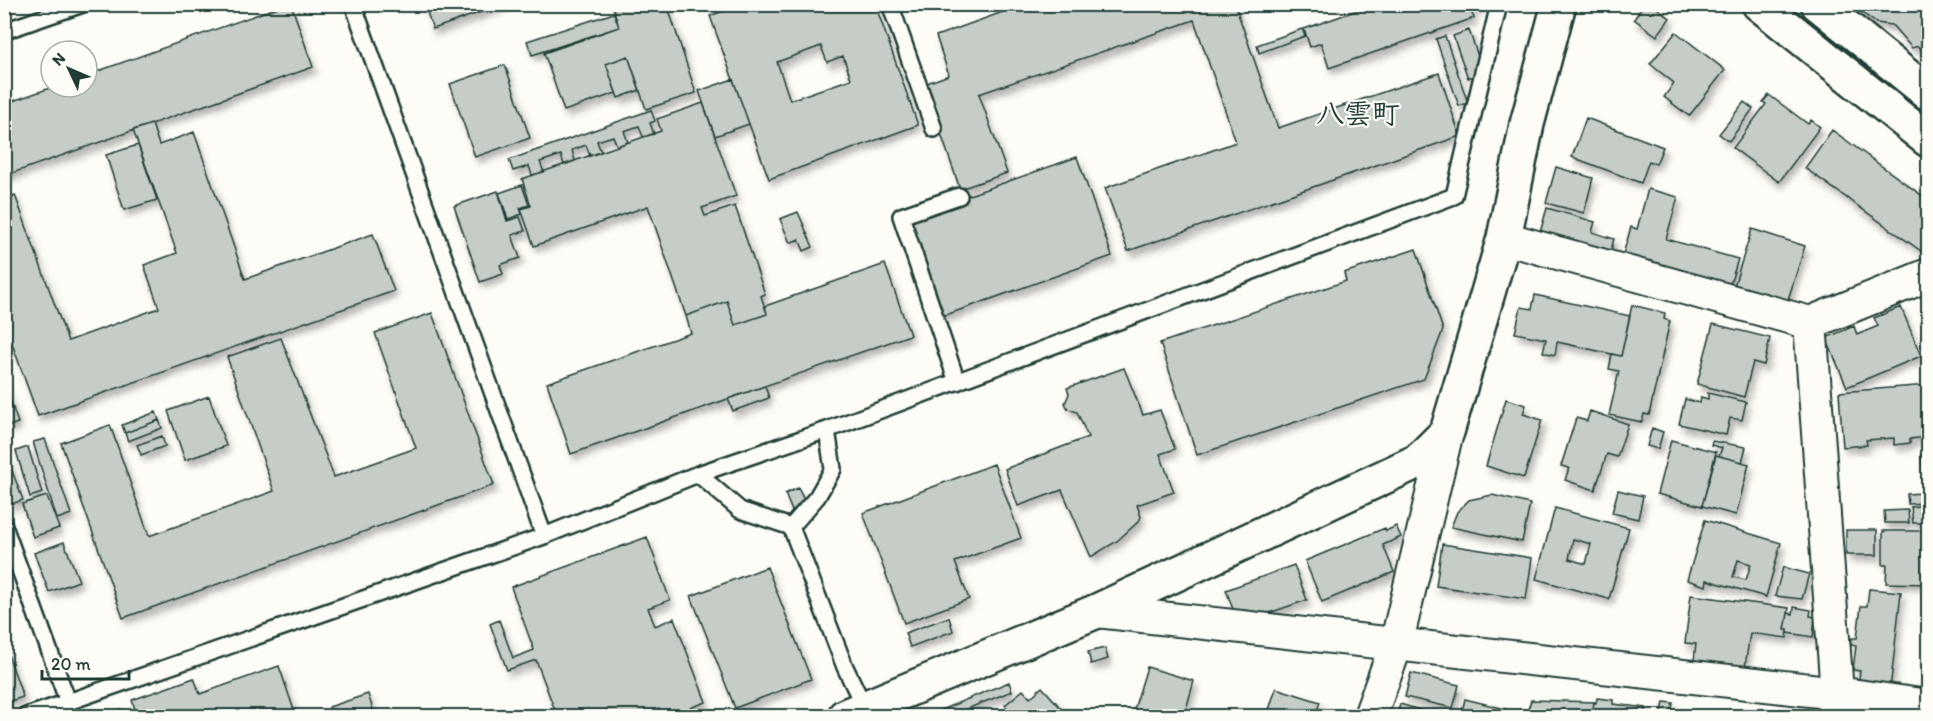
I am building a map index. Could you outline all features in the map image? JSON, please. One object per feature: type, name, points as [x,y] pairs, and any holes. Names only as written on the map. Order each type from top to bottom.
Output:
[{"type":"street","points":[[1370,717],[1396,645],[1447,432],[1504,238],[1527,124],[1559,4]]},
{"type":"street","points":[[1759,4],[1929,140]]},
{"type":"street","points":[[1818,4],[1929,93]]},
{"type":"street","points":[[1504,238],[1810,323],[1929,275]]},
{"type":"street","points":[[1810,323],[1834,705]]},
{"type":"street","points":[[859,714],[1097,611],[1418,461],[1447,432]]},
{"type":"street","points":[[1097,611],[1396,645],[1834,705],[1929,706]]},
{"type":"lane","points":[[4,31],[83,4]]},
{"type":"lane","points":[[353,4],[544,536]]},
{"type":"lane","points":[[890,4],[934,129]]},
{"type":"lane","points":[[26,717],[544,536],[698,474],[827,430],[1454,196],[1499,4]]},
{"type":"lane","points":[[957,382],[902,216],[959,196]]},
{"type":"lane","points":[[791,527],[817,497],[833,469],[827,430]]},
{"type":"lane","points":[[698,474],[740,510],[791,527]]},
{"type":"lane","points":[[4,526],[68,702]]},
{"type":"lane","points":[[791,527],[845,667],[859,714]]},
{"type":"building","points":[[287,4],[291,4],[313,67],[4,176],[4,104],[39,92],[39,99],[99,99],[99,71]]},
{"type":"building","points":[[424,4],[504,4],[433,29]]},
{"type":"building","points":[[612,4],[667,4],[696,93],[646,109],[628,56],[606,64],[616,93],[564,111],[544,53],[619,27]]},
{"type":"building","points":[[741,4],[875,4],[918,125],[769,179],[710,16]],"holes":[[[821,46],[827,62],[843,56],[851,79],[790,100],[777,62]]]},
{"type":"building","points":[[1025,4],[1238,4],[1235,5],[1278,128],[1439,73],[1460,136],[1128,251],[1105,188],[1236,142],[1194,20],[979,94],[1007,173],[960,189],[924,84],[949,75],[936,36]]},
{"type":"building","points":[[1375,4],[1485,4],[1470,10],[1474,18],[1329,68],[1321,43],[1310,47],[1304,29]]},
{"type":"building","points":[[1644,4],[1652,4],[1670,18],[1657,36],[1634,19]]},
{"type":"building","points":[[1850,4],[1928,4],[1928,58],[1918,46],[1912,48],[1892,25],[1876,23]]},
{"type":"building","points":[[614,13],[619,27],[532,55],[527,41]]},
{"type":"building","points":[[1302,29],[1305,36],[1259,53],[1257,45]]},
{"type":"building","points":[[1469,30],[1480,62],[1475,64],[1478,74],[1468,78],[1453,36]]},
{"type":"building","points":[[1676,32],[1725,70],[1689,116],[1664,97],[1674,83],[1650,64]]},
{"type":"building","points":[[1445,36],[1468,103],[1459,106],[1436,39]]},
{"type":"building","points":[[628,56],[640,90],[618,98],[606,64]]},
{"type":"building","points":[[505,65],[530,138],[475,157],[450,84]]},
{"type":"building","points":[[733,79],[749,124],[715,136],[699,91]]},
{"type":"building","points":[[1769,95],[1808,124],[1811,120],[1820,127],[1779,182],[1733,148],[1766,104],[1763,102]]},
{"type":"building","points":[[1744,102],[1753,109],[1729,141],[1719,134]]},
{"type":"building","points":[[703,103],[736,196],[702,208],[705,216],[735,206],[765,294],[761,296],[767,314],[735,325],[727,301],[686,316],[648,206],[534,246],[521,209],[531,206],[522,179],[661,131],[657,119]]},
{"type":"building","points":[[651,110],[655,121],[650,123],[654,134],[643,137],[639,126],[624,131],[628,142],[617,146],[613,136],[597,141],[601,152],[590,156],[586,145],[572,150],[575,161],[564,165],[561,155],[540,162],[544,172],[532,175],[529,166],[513,171],[509,160]]},
{"type":"building","points":[[1586,118],[1663,147],[1656,164],[1649,161],[1641,183],[1572,157]]},
{"type":"building","points":[[152,124],[159,145],[194,132],[245,279],[373,234],[394,291],[38,416],[4,321],[4,199],[15,195],[68,341],[159,308],[144,265],[177,253],[133,130]]},
{"type":"building","points":[[1832,130],[1928,200],[1928,256],[1805,168]]},
{"type":"building","points":[[138,145],[157,200],[124,210],[106,155]]},
{"type":"building","points":[[1077,157],[1112,256],[943,316],[907,217]]},
{"type":"building","points":[[1556,167],[1593,178],[1584,213],[1546,203]]},
{"type":"building","points":[[522,185],[529,205],[520,208],[522,214],[508,219],[499,193]]},
{"type":"building","points":[[1648,189],[1678,197],[1666,239],[1738,259],[1728,291],[1621,261],[1631,227],[1637,229]]},
{"type":"building","points":[[498,191],[507,221],[520,217],[525,231],[512,235],[520,258],[500,265],[503,274],[480,282],[454,206]]},
{"type":"building","points":[[1547,208],[1595,222],[1592,232],[1614,239],[1609,257],[1539,236]]},
{"type":"building","points":[[798,212],[813,247],[804,251],[799,239],[790,243],[780,219]]},
{"type":"building","points":[[1752,229],[1805,246],[1786,306],[1733,289]]},
{"type":"building","points":[[1416,249],[1443,330],[1424,379],[1197,455],[1160,343],[1346,281],[1344,273]]},
{"type":"building","points":[[885,264],[910,335],[571,454],[547,383],[691,333],[686,316],[727,301],[735,325],[767,314],[765,306]]},
{"type":"building","points":[[1535,295],[1630,316],[1621,356],[1557,342],[1555,355],[1543,352],[1546,339],[1515,333],[1521,307],[1532,309]]},
{"type":"building","points":[[1632,305],[1665,313],[1664,319],[1670,321],[1649,415],[1644,414],[1642,422],[1609,415],[1619,371],[1609,369],[1612,354],[1621,356]]},
{"type":"building","points":[[1901,307],[1921,356],[1847,387],[1826,338],[1854,326],[1857,335],[1878,326],[1874,318]]},
{"type":"building","points":[[432,313],[494,485],[123,618],[61,443],[110,425],[149,536],[274,491],[227,357],[281,338],[334,477],[416,448],[375,333]]},
{"type":"building","points":[[1713,324],[1770,338],[1764,365],[1753,362],[1744,397],[1697,384]]},
{"type":"building","points":[[1124,368],[1143,415],[1160,410],[1175,449],[1160,454],[1174,492],[1137,505],[1141,517],[1139,521],[1117,541],[1091,557],[1062,490],[1018,506],[1005,469],[1088,437],[1077,412],[1068,409],[1065,403],[1069,394],[1067,388]]},
{"type":"building","points":[[4,382],[18,423],[6,427],[4,421]]},
{"type":"building","points":[[1928,385],[1928,443],[1926,443],[1926,437],[1910,439],[1910,443],[1894,445],[1894,438],[1866,440],[1867,445],[1843,447],[1839,392]]},
{"type":"building","points":[[765,386],[769,398],[733,411],[728,399]]},
{"type":"building","points":[[1708,393],[1746,402],[1742,420],[1730,418],[1726,435],[1679,424],[1685,399],[1700,403],[1701,397],[1708,399]]},
{"type":"building","points":[[209,396],[226,446],[185,460],[168,411]]},
{"type":"building","points":[[1506,399],[1526,405],[1523,414],[1542,420],[1524,478],[1486,466]]},
{"type":"building","points":[[1590,411],[1628,424],[1617,457],[1607,454],[1595,490],[1565,480],[1569,468],[1561,466],[1576,418],[1587,421]]},
{"type":"building","points":[[156,412],[159,420],[125,433],[122,425]]},
{"type":"building","points":[[159,420],[162,428],[128,441],[125,433]]},
{"type":"building","points":[[1652,428],[1663,432],[1658,449],[1647,446]]},
{"type":"building","points":[[162,436],[165,446],[141,455],[137,445]]},
{"type":"building","points":[[45,439],[71,514],[57,519],[33,442]]},
{"type":"building","points":[[1671,440],[1716,452],[1702,506],[1657,494]]},
{"type":"building","points":[[1712,441],[1746,447],[1742,462],[1719,456],[1722,448],[1711,445]]},
{"type":"building","points":[[28,447],[42,493],[30,497],[16,451]]},
{"type":"building","points":[[1928,453],[1928,523],[1913,523],[1911,507],[1926,505],[1921,454]]},
{"type":"building","points":[[1716,455],[1749,464],[1736,515],[1702,506]]},
{"type":"building","points":[[7,457],[23,500],[11,504],[4,488],[4,458]]},
{"type":"building","points":[[994,464],[1021,538],[955,562],[969,599],[904,623],[863,513]]},
{"type":"building","points":[[798,488],[806,504],[792,511],[785,494]]},
{"type":"building","points":[[1618,490],[1643,496],[1638,519],[1612,513]]},
{"type":"building","points":[[1923,493],[1924,503],[1908,504],[1907,494]]},
{"type":"building","points":[[1492,495],[1530,504],[1522,542],[1451,527],[1457,512],[1469,500]]},
{"type":"building","points":[[47,496],[59,528],[33,537],[22,504]]},
{"type":"building","points":[[1555,508],[1629,528],[1609,599],[1536,579]],"holes":[[[1573,539],[1591,544],[1586,564],[1569,559]]]},
{"type":"building","points":[[1908,510],[1909,523],[1885,523],[1884,511]]},
{"type":"building","points":[[1705,520],[1781,543],[1766,597],[1707,580],[1706,586],[1687,580]],"holes":[[[1738,560],[1751,564],[1746,580],[1733,577]]]},
{"type":"building","points":[[1396,526],[1401,537],[1383,545],[1394,572],[1322,602],[1305,561],[1385,528],[1386,531]]},
{"type":"building","points":[[1846,530],[1877,530],[1877,555],[1846,555]]},
{"type":"building","points":[[1883,531],[1928,531],[1928,584],[1886,583],[1887,565],[1883,565]]},
{"type":"building","points":[[647,537],[670,600],[648,608],[655,626],[674,618],[706,702],[668,716],[557,716],[536,660],[507,670],[490,624],[499,620],[513,658],[534,650],[511,587]]},
{"type":"building","points":[[64,542],[79,581],[49,592],[34,553]]},
{"type":"building","points":[[1442,544],[1532,558],[1526,599],[1436,586]]},
{"type":"building","points":[[1294,565],[1307,600],[1263,615],[1234,612],[1226,590]]},
{"type":"building","points":[[767,567],[811,679],[735,708],[691,596]]},
{"type":"building","points":[[1783,567],[1809,574],[1802,599],[1775,596]]},
{"type":"building","points":[[1869,589],[1901,592],[1890,690],[1858,686],[1860,671],[1853,670],[1856,646],[1851,645],[1852,638],[1857,638],[1861,606],[1867,606]]},
{"type":"building","points":[[1691,595],[1789,608],[1785,630],[1788,630],[1787,638],[1750,633],[1745,667],[1694,660],[1696,644],[1685,643]]},
{"type":"building","points":[[1794,607],[1811,610],[1810,616],[1815,617],[1813,637],[1788,633],[1788,630],[1785,630],[1788,613],[1793,614]]},
{"type":"building","points":[[949,617],[953,631],[910,647],[905,633]]},
{"type":"building","points":[[4,643],[23,697],[4,703]]},
{"type":"building","points":[[1105,648],[1108,659],[1091,664],[1088,652]]},
{"type":"building","points":[[279,666],[296,716],[137,716],[132,700],[194,678],[200,694]]},
{"type":"building","points":[[1147,667],[1194,681],[1184,716],[1132,716]]},
{"type":"building","points":[[1411,673],[1459,685],[1453,708],[1405,697]]},
{"type":"building","points":[[1009,682],[1012,691],[949,716],[938,716],[936,712]]},
{"type":"building","points":[[1042,687],[1068,716],[1005,716],[1010,712],[1005,705],[1023,690],[1030,698]]},
{"type":"building","points":[[1276,688],[1320,702],[1315,716],[1267,716]]},
{"type":"building","points":[[368,694],[375,716],[333,716],[329,707]]},
{"type":"building","points":[[1597,698],[1613,700],[1613,704],[1646,708],[1645,716],[1592,716],[1594,702],[1596,703]]},
{"type":"building","points":[[1465,699],[1506,709],[1504,716],[1461,716]]},
{"type":"building","points":[[1531,700],[1594,702],[1592,716],[1526,716]]},
{"type":"building","points":[[1664,702],[1673,703],[1671,716],[1661,716]]},
{"type":"building","points":[[1400,704],[1440,716],[1397,716]]},
{"type":"building","points":[[121,709],[123,716],[99,716]]},
{"type":"district","name":"八雲町","points":[[1358,113]]}]
